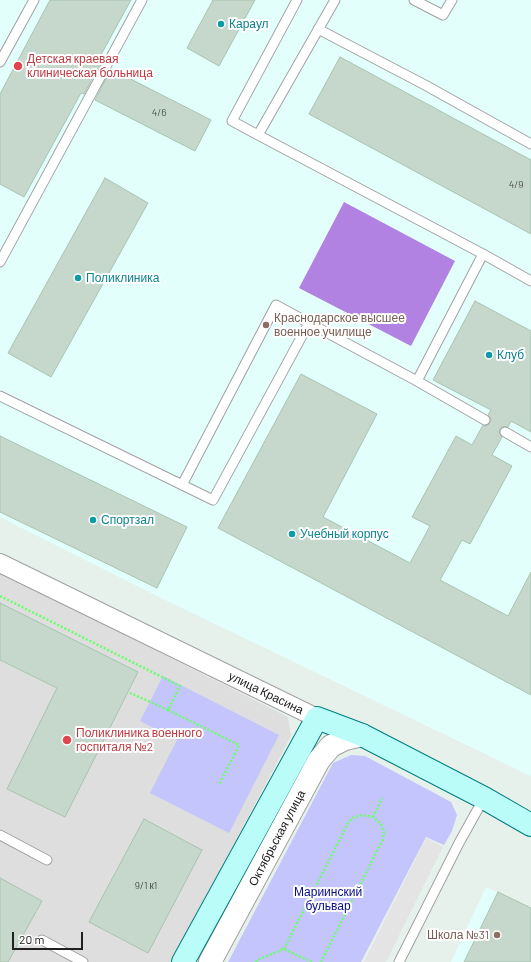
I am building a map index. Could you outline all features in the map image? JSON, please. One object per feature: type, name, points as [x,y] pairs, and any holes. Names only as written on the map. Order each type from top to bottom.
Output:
[{"type":"main road","name":"улица Красина","points":[[316,718],[362,735],[484,798],[531,825]]},
{"type":"main road","name":"Октябрьская улица","points":[[183,962],[316,718]]},
{"type":"street","name":"улица Красина","points":[[0,563],[316,718]]},
{"type":"street","name":"Октябрьская улица","points":[[210,962],[319,760],[331,746],[345,739],[362,735]]},
{"type":"lane","points":[[0,62],[34,0]]},
{"type":"lane","points":[[0,262],[142,0]]},
{"type":"lane","points":[[297,0],[232,121],[531,281]]},
{"type":"lane","points":[[258,135],[335,0]]},
{"type":"lane","points":[[414,0],[443,15],[452,0]]},
{"type":"lane","points":[[318,29],[425,85],[531,144]]},
{"type":"lane","points":[[417,381],[483,254]]},
{"type":"lane","points":[[182,485],[276,305],[486,420]]},
{"type":"lane","points":[[0,396],[213,500],[309,323]]},
{"type":"lane","points":[[505,432],[531,447]]},
{"type":"lane","points":[[399,962],[459,843],[484,798]]},
{"type":"lane","points":[[0,835],[47,860]]},
{"type":"lane","points":[[42,940],[84,962]]},
{"type":"path","points":[[0,596],[180,686],[168,710]]},
{"type":"path","points":[[128,692],[239,745],[219,785]]},
{"type":"path","points":[[373,817],[382,798]]},
{"type":"path","points":[[256,962],[257,960],[284,949],[348,823],[352,818],[362,815],[373,817],[381,824],[384,832],[383,839],[321,962]]},
{"type":"path","points":[[284,949],[312,962]]},
{"type":"shaded area","name":"Краснодарское высшее военное училище","points":[[0,0],[531,0],[531,776],[159,597],[0,517]]},
{"type":"shaded area","points":[[344,202],[455,261],[411,346],[299,288]]},
{"type":"shaded area","points":[[0,572],[288,717],[291,736],[172,962],[0,962]]},
{"type":"shaded area","points":[[426,838],[443,847],[386,962],[364,962]]},
{"type":"shaded area","name":"Школа №31","points":[[486,887],[531,908],[531,962],[451,962]]},
{"type":"green space","points":[[163,676],[279,735],[229,833],[150,793],[177,740],[140,721]]},
{"type":"green space","name":"Мариинский бульвар","points":[[351,755],[365,756],[451,802],[457,815],[452,831],[444,845],[426,837],[361,962],[228,962],[333,763]]},
{"type":"building","points":[[50,0],[131,0],[97,62],[100,64],[84,94],[81,93],[24,197],[0,184],[0,94]]},
{"type":"building","name":"Караул","points":[[213,0],[255,0],[219,66],[187,48]]},
{"type":"building","points":[[340,57],[531,160],[531,234],[309,114]]},
{"type":"building","points":[[111,69],[211,120],[195,151],[95,100]]},
{"type":"building","name":"Поликлиника","points":[[105,178],[148,203],[51,377],[8,353]]},
{"type":"building","name":"Учебный корпус","points":[[475,301],[531,331],[531,432],[511,421],[508,427],[502,427],[500,429],[499,432],[502,437],[492,455],[512,466],[470,544],[462,540],[440,580],[508,616],[531,572],[531,695],[218,528],[301,374],[377,414],[323,517],[410,563],[430,526],[412,517],[456,436],[472,445],[483,425],[488,425],[491,420],[488,415],[491,410],[433,380]]},
{"type":"building","name":"Спортзал","points":[[0,436],[187,527],[157,588],[0,512]]},
{"type":"building","name":"Поликлиника военного госпиталя №2","points":[[0,603],[138,672],[65,817],[7,789],[57,688],[0,660]]},
{"type":"building","points":[[144,819],[202,850],[148,953],[89,922]]},
{"type":"building","points":[[0,878],[42,901],[8,962],[0,962]]},
{"type":"building","name":"Школа №31","points":[[498,892],[531,908],[531,962],[464,962]]},
{"type":"place","name":"Караул","points":[[221,24]]},
{"type":"place","name":"Детская краевая клиническая больница","points":[[18,66]]},
{"type":"place","name":"Поликлиника","points":[[78,278]]},
{"type":"place","name":"Краснодарское высшее военное училище","points":[[266,325]]},
{"type":"place","name":"Клуб","points":[[489,355]]},
{"type":"place","name":"Спортзал","points":[[93,520]]},
{"type":"place","name":"Учебный корпус","points":[[292,534]]},
{"type":"place","name":"Поликлиника военного госпиталя №2","points":[[67,740]]},
{"type":"place","name":"Школа №31","points":[[497,935]]}]
